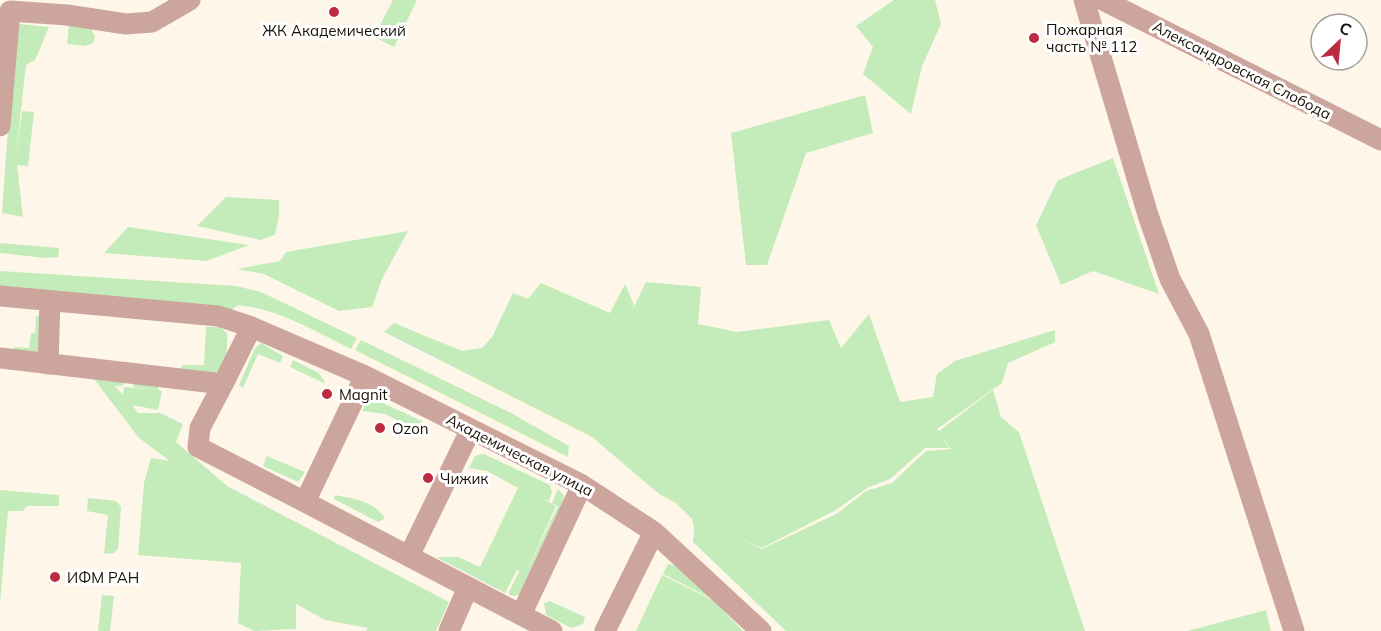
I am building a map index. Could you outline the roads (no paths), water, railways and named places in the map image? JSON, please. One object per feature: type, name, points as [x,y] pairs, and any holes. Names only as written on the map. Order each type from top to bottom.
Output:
[{"type":"street","points":[[0,126],[10,11],[135,23],[152,22],[190,0]]},
{"type":"street","points":[[1084,0],[1148,215],[1170,279],[1200,334],[1294,631]]},
{"type":"street","name":"Александровская Слобода","points":[[1103,0],[1381,140]]},
{"type":"street","name":"Академическая улица","points":[[0,296],[218,316],[249,326],[365,376],[582,485],[654,532],[761,631]]},
{"type":"street","points":[[48,364],[50,301]]},
{"type":"street","points":[[249,326],[247,336],[200,428],[198,447],[552,631]]},
{"type":"street","points":[[0,358],[223,384]]},
{"type":"street","points":[[305,502],[365,376]]},
{"type":"street","points":[[409,556],[471,429]]},
{"type":"street","points":[[521,615],[582,485]]},
{"type":"street","points":[[605,631],[654,532]]},
{"type":"street","points":[[449,631],[468,587]]},
{"type":"place","name":"ЖК Академический","points":[[334,12]]},
{"type":"place","name":"Пожарная часть № 112","points":[[1034,38]]},
{"type":"place","name":"Magnit","points":[[327,394]]},
{"type":"place","name":"Ozon","points":[[380,428]]},
{"type":"place","name":"Чижик","points":[[428,478]]},
{"type":"place","name":"ИФМ РАН","points":[[55,577]]}]
